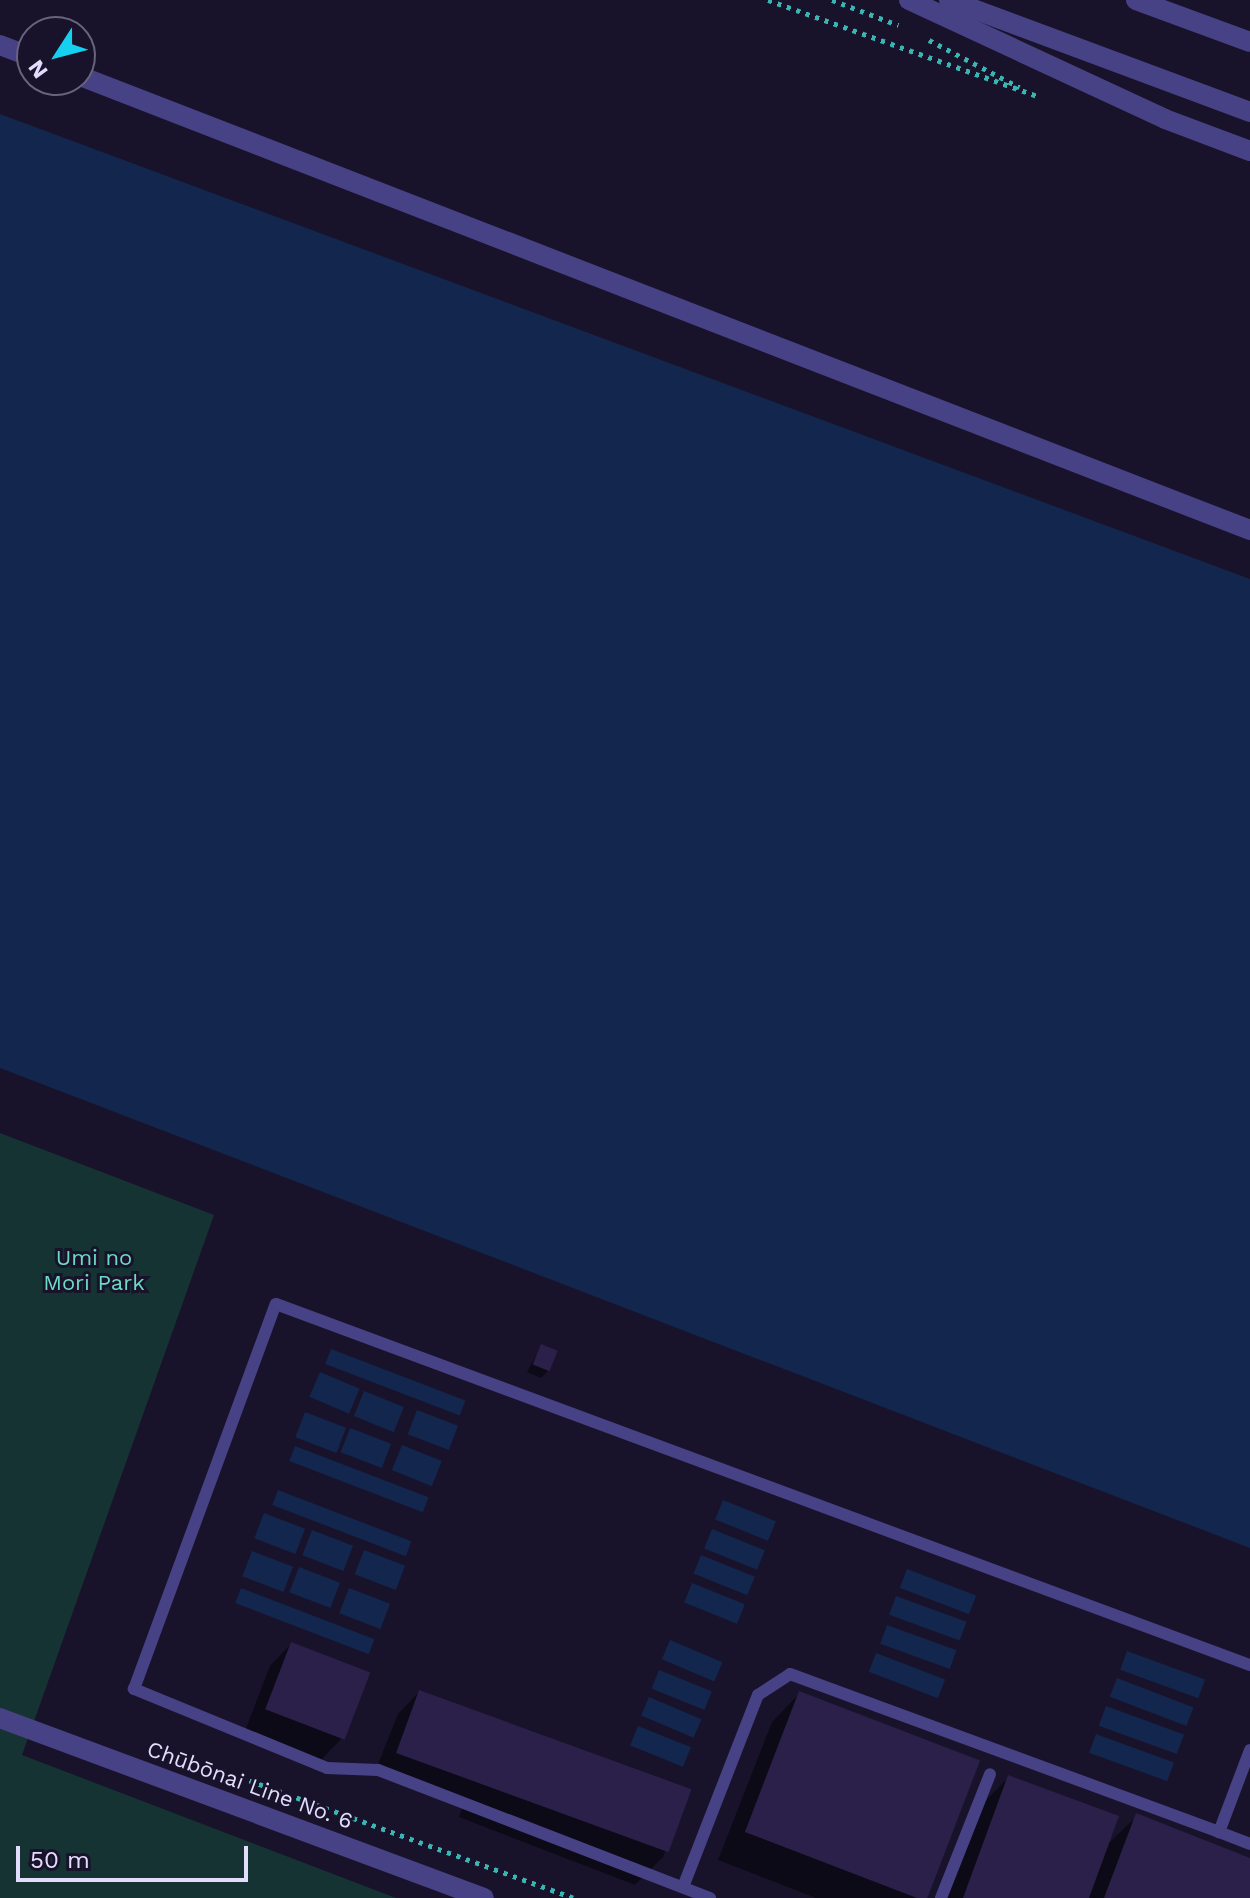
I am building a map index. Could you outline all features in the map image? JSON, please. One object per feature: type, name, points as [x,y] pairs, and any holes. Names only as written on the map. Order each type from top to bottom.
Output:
[{"type":"street","points":[[909,0],[1165,119],[1250,151]]},
{"type":"street","points":[[949,0],[1250,112]]},
{"type":"street","points":[[1136,0],[1250,42]]},
{"type":"street","points":[[96,82],[1250,530]]},
{"type":"street","name":"Chūbōnai Line No. 6","points":[[0,1718],[484,1898]]},
{"type":"lane","points":[[710,1898],[378,1770],[327,1768],[134,1689],[276,1304],[1250,1665]]},
{"type":"lane","points":[[683,1887],[758,1695],[790,1674],[1250,1844]]},
{"type":"lane","points":[[1219,1832],[1250,1750]]},
{"type":"lane","points":[[941,1898],[990,1774]]},
{"type":"path","points":[[768,0],[1038,96],[916,34]]},
{"type":"path","points":[[832,0],[903,27]]},
{"type":"path","points":[[203,1763],[573,1898]]},
{"type":"green space","name":"Umi no Mori Park","points":[[0,1133],[214,1215],[22,1755],[396,1898],[0,1898]]},
{"type":"water","points":[[0,114],[1250,579],[1250,1548],[0,1068]]},
{"type":"water","points":[[331,1349],[465,1401],[460,1416],[325,1364]]},
{"type":"water","points":[[320,1372],[360,1389],[349,1414],[309,1397]]},
{"type":"water","points":[[364,1391],[404,1407],[394,1432],[354,1416]]},
{"type":"water","points":[[417,1410],[458,1426],[449,1450],[408,1434]]},
{"type":"water","points":[[305,1412],[346,1428],[336,1453],[295,1437]]},
{"type":"water","points":[[350,1428],[391,1444],[382,1468],[341,1452]]},
{"type":"water","points":[[402,1445],[442,1461],[432,1486],[392,1470]]},
{"type":"water","points":[[295,1446],[429,1497],[423,1512],[289,1461]]},
{"type":"water","points":[[278,1490],[412,1541],[406,1556],[272,1505]]},
{"type":"water","points":[[723,1500],[776,1521],[768,1541],[715,1519]]},
{"type":"water","points":[[264,1513],[305,1529],[295,1554],[254,1538]]},
{"type":"water","points":[[712,1529],[765,1550],[757,1570],[704,1548]]},
{"type":"water","points":[[312,1530],[353,1546],[343,1571],[302,1555]]},
{"type":"water","points":[[364,1550],[405,1566],[396,1590],[355,1574]]},
{"type":"water","points":[[252,1551],[293,1567],[283,1592],[242,1576]]},
{"type":"water","points":[[701,1555],[755,1577],[747,1595],[694,1574]]},
{"type":"water","points":[[299,1567],[340,1583],[330,1608],[289,1592]]},
{"type":"water","points":[[907,1569],[976,1596],[969,1614],[900,1588]]},
{"type":"water","points":[[692,1583],[745,1604],[737,1624],[684,1602]]},
{"type":"water","points":[[241,1588],[375,1639],[369,1654],[235,1603]]},
{"type":"water","points":[[349,1588],[390,1604],[380,1629],[339,1613]]},
{"type":"water","points":[[896,1596],[966,1622],[960,1640],[889,1615]]},
{"type":"water","points":[[887,1625],[957,1650],[950,1669],[880,1644]]},
{"type":"water","points":[[670,1640],[722,1662],[714,1682],[662,1659]]},
{"type":"water","points":[[1127,1651],[1205,1679],[1198,1698],[1120,1670]]},
{"type":"water","points":[[876,1653],[945,1680],[938,1698],[869,1672]]},
{"type":"water","points":[[659,1670],[712,1691],[704,1710],[652,1689]]},
{"type":"water","points":[[1117,1678],[1194,1707],[1186,1726],[1110,1697]]},
{"type":"water","points":[[649,1697],[701,1719],[694,1738],[641,1715]]},
{"type":"water","points":[[1106,1706],[1184,1734],[1177,1754],[1099,1726]]},
{"type":"water","points":[[638,1726],[691,1747],[683,1767],[630,1745]]},
{"type":"water","points":[[1096,1734],[1174,1762],[1167,1781],[1089,1753]]},
{"type":"building","points":[[541,1344],[558,1351],[549,1371],[533,1364]]},
{"type":"building","points":[[291,1642],[370,1672],[345,1740],[265,1709]]},
{"type":"building","points":[[419,1690],[692,1789],[669,1852],[396,1753]]},
{"type":"building","points":[[799,1691],[980,1761],[927,1898],[917,1898],[745,1832]]},
{"type":"building","points":[[1008,1775],[1119,1816],[1089,1898],[963,1898]]},
{"type":"building","points":[[1136,1813],[1250,1858],[1250,1898],[1104,1898]]}]
